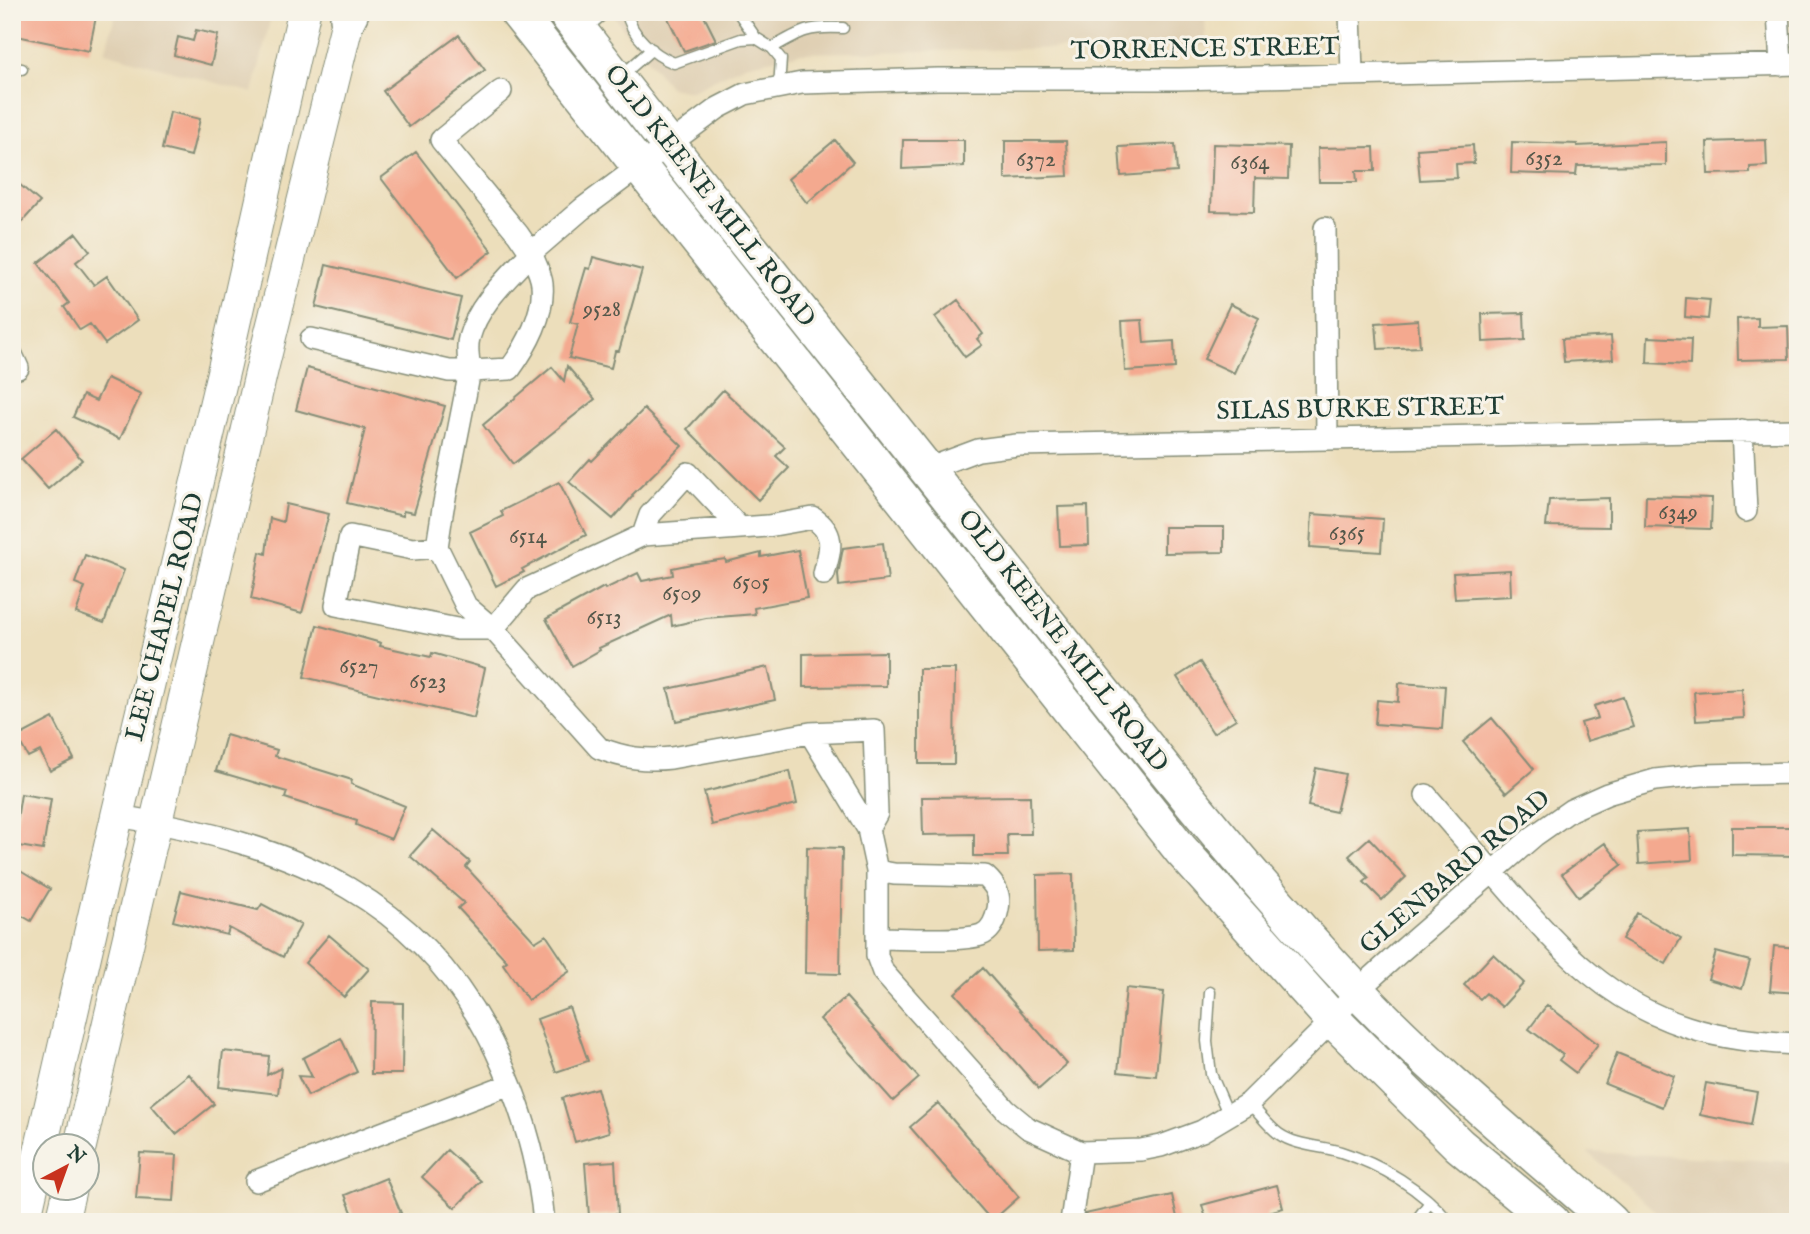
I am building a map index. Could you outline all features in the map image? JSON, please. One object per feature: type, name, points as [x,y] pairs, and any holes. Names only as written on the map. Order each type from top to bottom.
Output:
[{"type":"main road","name":"LEE CHAPEL ROAD","points":[[24,1222],[117,816],[204,456],[304,12]]},
{"type":"main road","name":"OLD KEENE MILL ROAD","points":[[517,12],[1181,850],[1333,1020],[1459,1144],[1552,1222]]},
{"type":"main road","name":"LEE CHAPEL ROAD","points":[[83,1132],[262,369],[350,14]]},
{"type":"main road","name":"OLD KEENE MILL ROAD","points":[[584,19],[618,79],[668,145],[1176,785],[1276,902],[1357,991],[1424,1055],[1611,1222]]},
{"type":"main road","points":[[1489,1168],[1534,1222]]},
{"type":"main road","points":[[62,1222],[67,1202]]},
{"type":"street","points":[[1350,12],[1352,74]]},
{"type":"street","points":[[1778,12],[1789,65]]},
{"type":"street","name":"TORRENCE STREET","points":[[438,547],[470,371],[468,340],[478,316],[492,294],[531,253],[582,209],[718,108],[744,94],[802,83],[938,79],[1167,79],[1789,65]]},
{"type":"street","points":[[312,339],[449,371],[510,369],[521,354],[542,305],[542,281],[531,253],[518,234],[441,140],[500,91]]},
{"type":"street","points":[[1325,228],[1327,437]]},
{"type":"street","name":"SILAS BURKE STREET","points":[[927,469],[978,450],[1017,445],[1798,429]]},
{"type":"street","points":[[1742,430],[1746,511]]},
{"type":"street","points":[[643,535],[650,516],[688,473],[740,528]]},
{"type":"street","points":[[824,574],[830,549],[828,534],[824,525],[813,518],[740,528],[643,535],[527,589],[493,629],[457,629],[336,605],[350,536],[413,549],[438,547],[466,606],[493,629],[599,748],[622,757],[649,760],[671,758],[810,733],[874,730],[877,813],[868,829]]},
{"type":"street","points":[[810,733],[868,829],[877,871],[877,956],[883,972],[1006,1110],[1028,1128],[1082,1152],[1071,1222]]},
{"type":"street","name":"GLENBARD ROAD","points":[[1082,1152],[1141,1150],[1161,1146],[1202,1131],[1249,1103],[1333,1020],[1357,991],[1534,836],[1561,817],[1606,794],[1655,780],[1702,775],[1798,773]]},
{"type":"street","points":[[1426,795],[1560,948],[1601,984],[1626,1000],[1686,1027],[1719,1036],[1767,1043],[1798,1044]]},
{"type":"street","points":[[117,816],[155,822],[296,861],[342,883],[385,910],[408,929],[446,969],[491,1039],[510,1084],[535,1160],[544,1222]]},
{"type":"street","points":[[877,871],[894,874],[985,876],[995,885],[1000,900],[995,922],[983,935],[877,938]]},
{"type":"street","points":[[256,1181],[510,1084]]},
{"type":"lane","points":[[626,12],[643,42],[660,57],[674,63],[756,37]]},
{"type":"lane","points":[[738,12],[756,37],[772,48],[781,59],[779,86]]},
{"type":"lane","points":[[772,48],[803,30],[843,28]]},
{"type":"lane","points":[[618,79],[652,49]]},
{"type":"lane","points":[[1210,992],[1207,1041],[1211,1074],[1229,1116]]},
{"type":"lane","points":[[1249,1103],[1280,1135],[1341,1152],[1389,1172],[1430,1202],[1449,1222]]},
{"type":"lane","points":[[1415,1222],[1430,1202]]},
{"type":"shaded area","points":[[116,12],[272,12],[253,93],[105,52]]},
{"type":"shaded area","points":[[611,12],[1205,12],[1206,46],[802,53],[745,65],[690,91],[669,87]]},
{"type":"shaded area","points":[[1587,1152],[1798,1162],[1798,1222],[1668,1222]]},
{"type":"building","points":[[12,12],[97,12],[89,51],[12,35]]},
{"type":"building","points":[[665,12],[702,12],[716,40],[684,51]]},
{"type":"building","points":[[196,30],[218,35],[211,65],[174,55],[178,37],[193,41]]},
{"type":"building","points":[[459,35],[485,70],[409,127],[383,91]]},
{"type":"building","points":[[170,112],[200,119],[191,156],[162,149]]},
{"type":"building","points":[[835,140],[853,162],[807,203],[788,179]]},
{"type":"building","points":[[903,140],[964,140],[964,166],[902,169]]},
{"type":"building","points":[[1766,140],[1767,166],[1750,167],[1750,173],[1708,174],[1707,142]]},
{"type":"building","points":[[1005,141],[1066,141],[1068,176],[1005,179]]},
{"type":"building","points":[[1512,142],[1577,146],[1666,142],[1666,165],[1577,166],[1576,175],[1511,173]]},
{"type":"building","points":[[1175,144],[1177,172],[1121,176],[1119,147]]},
{"type":"building","points":[[1213,144],[1289,146],[1288,179],[1255,178],[1254,212],[1211,211]]},
{"type":"building","points":[[1473,145],[1474,163],[1456,164],[1457,178],[1420,180],[1417,149]]},
{"type":"building","points":[[1374,147],[1375,171],[1356,171],[1357,182],[1319,182],[1318,148]]},
{"type":"building","points":[[416,152],[492,251],[457,278],[381,178]]},
{"type":"building","points":[[12,178],[40,202],[12,233]]},
{"type":"building","points":[[76,233],[90,251],[76,262],[94,285],[107,276],[138,320],[105,344],[90,324],[80,330],[64,307],[69,303],[38,263]]},
{"type":"building","points":[[593,257],[642,270],[619,351],[615,351],[611,368],[569,358],[578,324],[570,322],[586,268],[590,269]]},
{"type":"building","points":[[326,265],[461,298],[451,340],[316,307]]},
{"type":"building","points":[[1686,298],[1710,300],[1708,319],[1685,317]]},
{"type":"building","points":[[958,300],[983,334],[977,339],[982,345],[965,357],[935,317]]},
{"type":"building","points":[[1230,304],[1259,318],[1234,373],[1204,359]]},
{"type":"building","points":[[1524,313],[1525,340],[1483,342],[1482,314]]},
{"type":"building","points":[[1758,318],[1758,327],[1788,326],[1789,359],[1738,360],[1737,319]]},
{"type":"building","points":[[1142,320],[1144,343],[1174,341],[1175,368],[1125,371],[1122,321]]},
{"type":"building","points":[[1418,320],[1420,347],[1378,349],[1376,323]]},
{"type":"building","points":[[1611,336],[1613,359],[1564,362],[1562,339]]},
{"type":"building","points":[[1648,337],[1691,339],[1690,365],[1647,363]]},
{"type":"building","points":[[567,366],[595,399],[513,464],[483,425],[552,367],[564,381]]},
{"type":"building","points":[[307,368],[445,406],[414,513],[403,511],[403,516],[347,503],[365,429],[296,410]]},
{"type":"building","points":[[107,378],[141,394],[120,439],[73,417],[83,395],[96,401]]},
{"type":"building","points":[[723,390],[785,447],[776,456],[789,468],[758,500],[687,429]]},
{"type":"building","points":[[644,409],[682,446],[632,495],[613,519],[569,482]]},
{"type":"building","points":[[56,429],[82,460],[48,489],[21,459]]},
{"type":"building","points":[[559,482],[586,535],[496,586],[470,532],[503,516],[501,511]]},
{"type":"building","points":[[1646,496],[1712,498],[1711,529],[1645,527]]},
{"type":"building","points":[[1609,498],[1609,527],[1546,526],[1549,500]]},
{"type":"building","points":[[286,504],[329,514],[302,613],[251,599],[260,552],[266,554],[270,518],[283,522]]},
{"type":"building","points":[[1088,506],[1089,545],[1060,546],[1058,507]]},
{"type":"building","points":[[1312,514],[1383,519],[1381,552],[1310,547]]},
{"type":"building","points":[[1164,527],[1224,527],[1224,552],[1164,553]]},
{"type":"building","points":[[883,543],[888,580],[839,586],[838,574],[843,548]]},
{"type":"building","points":[[798,550],[807,598],[754,608],[755,614],[706,618],[672,626],[671,615],[599,648],[600,650],[572,666],[546,619],[604,587],[605,589],[638,573],[642,581],[673,575],[672,568],[691,564],[725,559],[726,562],[761,553],[761,557]]},
{"type":"building","points":[[85,555],[124,570],[104,623],[76,613],[85,587],[75,583]]},
{"type":"building","points":[[1510,570],[1511,596],[1455,599],[1453,573]]},
{"type":"building","points":[[317,625],[381,643],[380,646],[431,657],[432,653],[485,668],[474,718],[304,677]]},
{"type":"building","points":[[886,652],[886,686],[803,687],[803,654]]},
{"type":"building","points":[[1200,662],[1236,719],[1213,733],[1177,677]]},
{"type":"building","points":[[768,667],[775,700],[676,721],[668,689]]},
{"type":"building","points":[[919,669],[955,669],[954,764],[919,764]]},
{"type":"building","points":[[1399,683],[1445,686],[1442,729],[1375,724],[1377,700],[1398,702]]},
{"type":"building","points":[[1742,689],[1744,718],[1696,721],[1694,692]]},
{"type":"building","points":[[1623,697],[1633,727],[1587,741],[1581,723],[1598,718],[1594,706]]},
{"type":"building","points":[[53,718],[74,759],[50,771],[40,751],[28,757],[17,737]]},
{"type":"building","points":[[1492,718],[1534,769],[1506,793],[1463,742]]},
{"type":"building","points":[[226,735],[277,750],[275,756],[352,780],[351,784],[405,806],[391,839],[356,825],[357,821],[285,798],[287,792],[216,771]]},
{"type":"building","points":[[1316,768],[1345,774],[1336,812],[1308,806]]},
{"type":"building","points":[[790,771],[797,804],[712,825],[704,792]]},
{"type":"building","points":[[21,794],[51,799],[43,850],[13,845]]},
{"type":"building","points":[[1030,796],[1031,834],[1007,834],[1008,856],[974,856],[974,834],[923,835],[922,797]]},
{"type":"building","points":[[1732,827],[1798,827],[1798,856],[1732,855]]},
{"type":"building","points":[[1690,829],[1692,860],[1639,864],[1637,832]]},
{"type":"building","points":[[433,830],[470,862],[466,867],[535,942],[546,935],[570,971],[528,1000],[503,964],[507,961],[458,908],[464,903],[410,856]]},
{"type":"building","points":[[1369,838],[1406,877],[1382,900],[1364,882],[1369,878],[1349,856]]},
{"type":"building","points":[[1605,843],[1622,865],[1579,897],[1562,874]]},
{"type":"building","points":[[807,847],[842,848],[840,974],[805,973]]},
{"type":"building","points":[[12,866],[50,889],[31,921],[12,910]]},
{"type":"building","points":[[1073,874],[1074,950],[1038,951],[1037,875]]},
{"type":"building","points":[[181,891],[258,910],[262,904],[301,925],[283,957],[229,928],[227,935],[173,921]]},
{"type":"building","points":[[1637,913],[1681,938],[1666,964],[1622,939]]},
{"type":"building","points":[[329,935],[369,969],[344,997],[305,963]]},
{"type":"building","points":[[1774,946],[1798,948],[1798,993],[1770,991]]},
{"type":"building","points":[[1716,952],[1750,961],[1742,989],[1708,979]]},
{"type":"building","points":[[1493,954],[1524,983],[1502,1007],[1486,993],[1480,999],[1464,985]]},
{"type":"building","points":[[983,968],[1067,1064],[1039,1089],[955,993]]},
{"type":"building","points":[[1126,988],[1164,992],[1156,1076],[1118,1072]]},
{"type":"building","points":[[846,997],[919,1078],[893,1101],[820,1019]]},
{"type":"building","points":[[372,1002],[403,1003],[402,1074],[371,1074]]},
{"type":"building","points":[[1547,1005],[1598,1044],[1576,1073],[1559,1060],[1563,1055],[1529,1029]]},
{"type":"building","points":[[569,1007],[588,1061],[556,1072],[537,1019]]},
{"type":"building","points":[[341,1038],[357,1072],[308,1096],[298,1076],[312,1077],[303,1058]]},
{"type":"building","points":[[223,1051],[269,1056],[267,1075],[281,1068],[278,1094],[219,1087]]},
{"type":"building","points":[[1617,1053],[1674,1076],[1662,1107],[1605,1084]]},
{"type":"building","points":[[189,1074],[214,1104],[176,1134],[151,1105]]},
{"type":"building","points":[[1706,1083],[1757,1092],[1751,1125],[1700,1115]]},
{"type":"building","points":[[597,1088],[609,1132],[575,1142],[562,1098]]},
{"type":"building","points":[[938,1103],[1019,1197],[992,1221],[910,1127]]},
{"type":"building","points":[[447,1150],[481,1181],[455,1208],[422,1177]]},
{"type":"building","points":[[140,1153],[177,1155],[174,1201],[136,1199]]},
{"type":"building","points":[[615,1161],[618,1214],[589,1216],[585,1163]]},
{"type":"building","points":[[386,1178],[401,1213],[380,1222],[356,1222],[345,1195]]},
{"type":"building","points":[[1277,1185],[1283,1208],[1266,1213],[1267,1217],[1251,1222],[1207,1222],[1202,1205]]},
{"type":"building","points":[[1172,1195],[1178,1222],[1084,1222],[1085,1214]]}]
